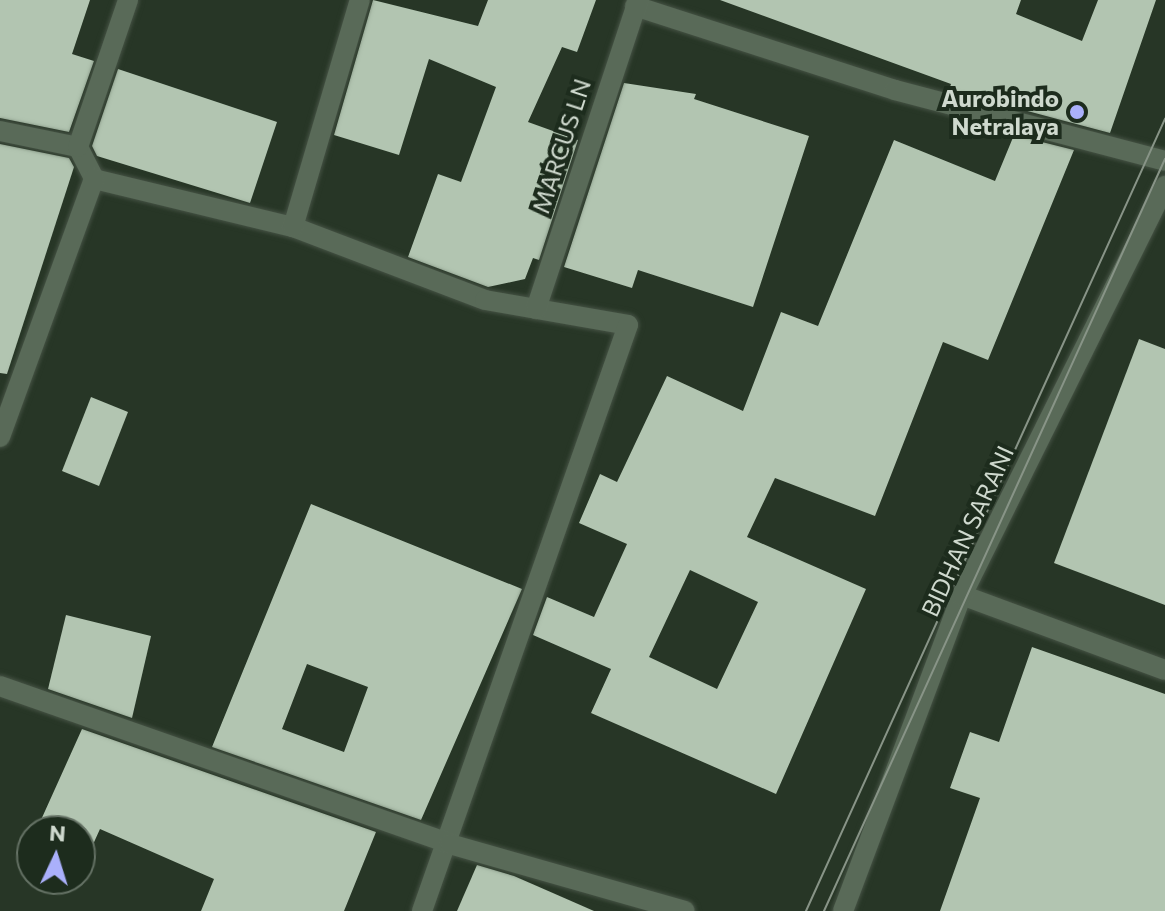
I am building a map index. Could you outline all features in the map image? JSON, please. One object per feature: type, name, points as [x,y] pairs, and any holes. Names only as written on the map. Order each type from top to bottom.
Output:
[{"type":"main road","points":[[0,437],[94,179],[78,147],[128,0]]},
{"type":"main road","points":[[293,227],[360,0]]},
{"type":"main road","points":[[636,3],[895,90],[1165,161]]},
{"type":"main road","name":"MARCUS LN","points":[[536,309],[636,3]]},
{"type":"main road","points":[[0,131],[78,147]]},
{"type":"main road","points":[[94,179],[293,227],[485,300],[628,325],[450,844],[422,911]]},
{"type":"main road","name":"BIDHAN SARANI","points":[[843,911],[962,595],[1165,186]]},
{"type":"main road","points":[[962,595],[1165,670]]},
{"type":"main road","points":[[0,686],[450,844],[685,911]]},
{"type":"building","points":[[0,0],[90,0],[72,54],[94,61],[69,132],[0,118]]},
{"type":"building","points":[[373,0],[478,26],[488,0],[596,0],[577,52],[562,47],[528,122],[578,140],[539,260],[533,258],[525,279],[488,287],[408,257],[438,174],[461,182],[496,87],[429,59],[399,155],[334,135]]},
{"type":"building","points":[[720,0],[1021,0],[1016,14],[1082,41],[1098,0],[1156,0],[1110,133],[949,90],[951,84]]},
{"type":"building","points":[[118,69],[277,122],[250,203],[97,156],[92,146]]},
{"type":"building","points":[[624,83],[696,94],[694,99],[809,136],[753,307],[638,270],[632,288],[564,267]]},
{"type":"building","points":[[1014,135],[1074,150],[988,360],[943,342],[875,516],[775,478],[747,537],[866,589],[776,794],[591,713],[611,669],[533,635],[547,597],[594,617],[627,544],[579,523],[600,474],[617,482],[667,376],[743,411],[781,312],[818,326],[894,140],[995,181]],"holes":[[[690,570],[758,602],[717,689],[649,657]]]},
{"type":"building","points":[[0,144],[69,158],[74,167],[7,374],[0,373]]},
{"type":"building","points":[[1139,339],[1165,349],[1165,605],[1054,563]]},
{"type":"building","points":[[91,397],[128,412],[99,486],[62,471]]},
{"type":"building","points":[[311,504],[522,589],[421,820],[212,747]],"holes":[[[307,664],[368,687],[344,752],[282,729]]]},
{"type":"building","points":[[66,615],[151,636],[132,718],[48,689]]},
{"type":"building","points":[[1032,647],[1165,694],[1165,911],[940,911],[980,798],[950,788],[970,732],[999,742]]},
{"type":"building","points":[[82,729],[376,832],[344,911],[201,911],[214,879],[100,829],[96,838],[96,815],[43,815]]},
{"type":"building","points":[[477,865],[514,876],[594,911],[457,911]]},
{"type":"tram line","points":[[806,911],[1165,119]]},
{"type":"tram line","points":[[824,911],[1165,159]]},
{"type":"place","name":"Aurobindo Netralaya","points":[[1077,112]]}]
